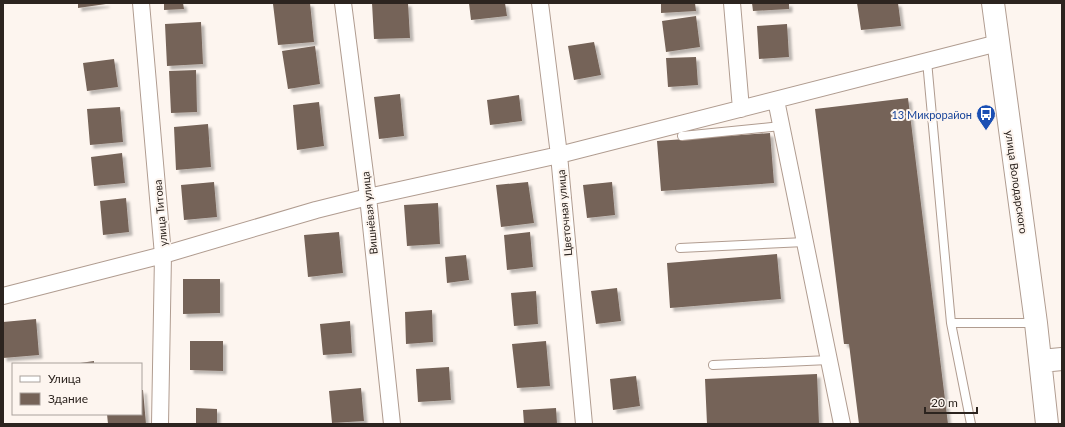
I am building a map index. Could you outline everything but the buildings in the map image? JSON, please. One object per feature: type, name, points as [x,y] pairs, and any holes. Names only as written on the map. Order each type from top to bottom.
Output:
[{"type":"main road","name":"улица Володарского","points":[[993,3],[1036,323],[1051,360],[1047,424]]},
{"type":"street","name":"улица Титова","points":[[141,3],[163,255],[160,424]]},
{"type":"street","name":"Вишнёвая улица","points":[[343,3],[368,197],[392,424]]},
{"type":"street","name":"Цветочная улица","points":[[540,3],[559,155],[584,424]]},
{"type":"street","points":[[732,3],[741,109]]},
{"type":"street","points":[[3,296],[163,255],[316,210],[368,197],[559,155],[998,43]]},
{"type":"street","points":[[776,100],[842,424]]},
{"type":"lane","points":[[927,61],[952,323],[970,424]]},
{"type":"lane","points":[[682,136],[781,126]]},
{"type":"lane","points":[[680,248],[805,242]]},
{"type":"lane","points":[[952,323],[1036,323]]},
{"type":"lane","points":[[713,365],[829,360]]},
{"type":"place","name":"13 Микрорайон","points":[[986,131]]}]
